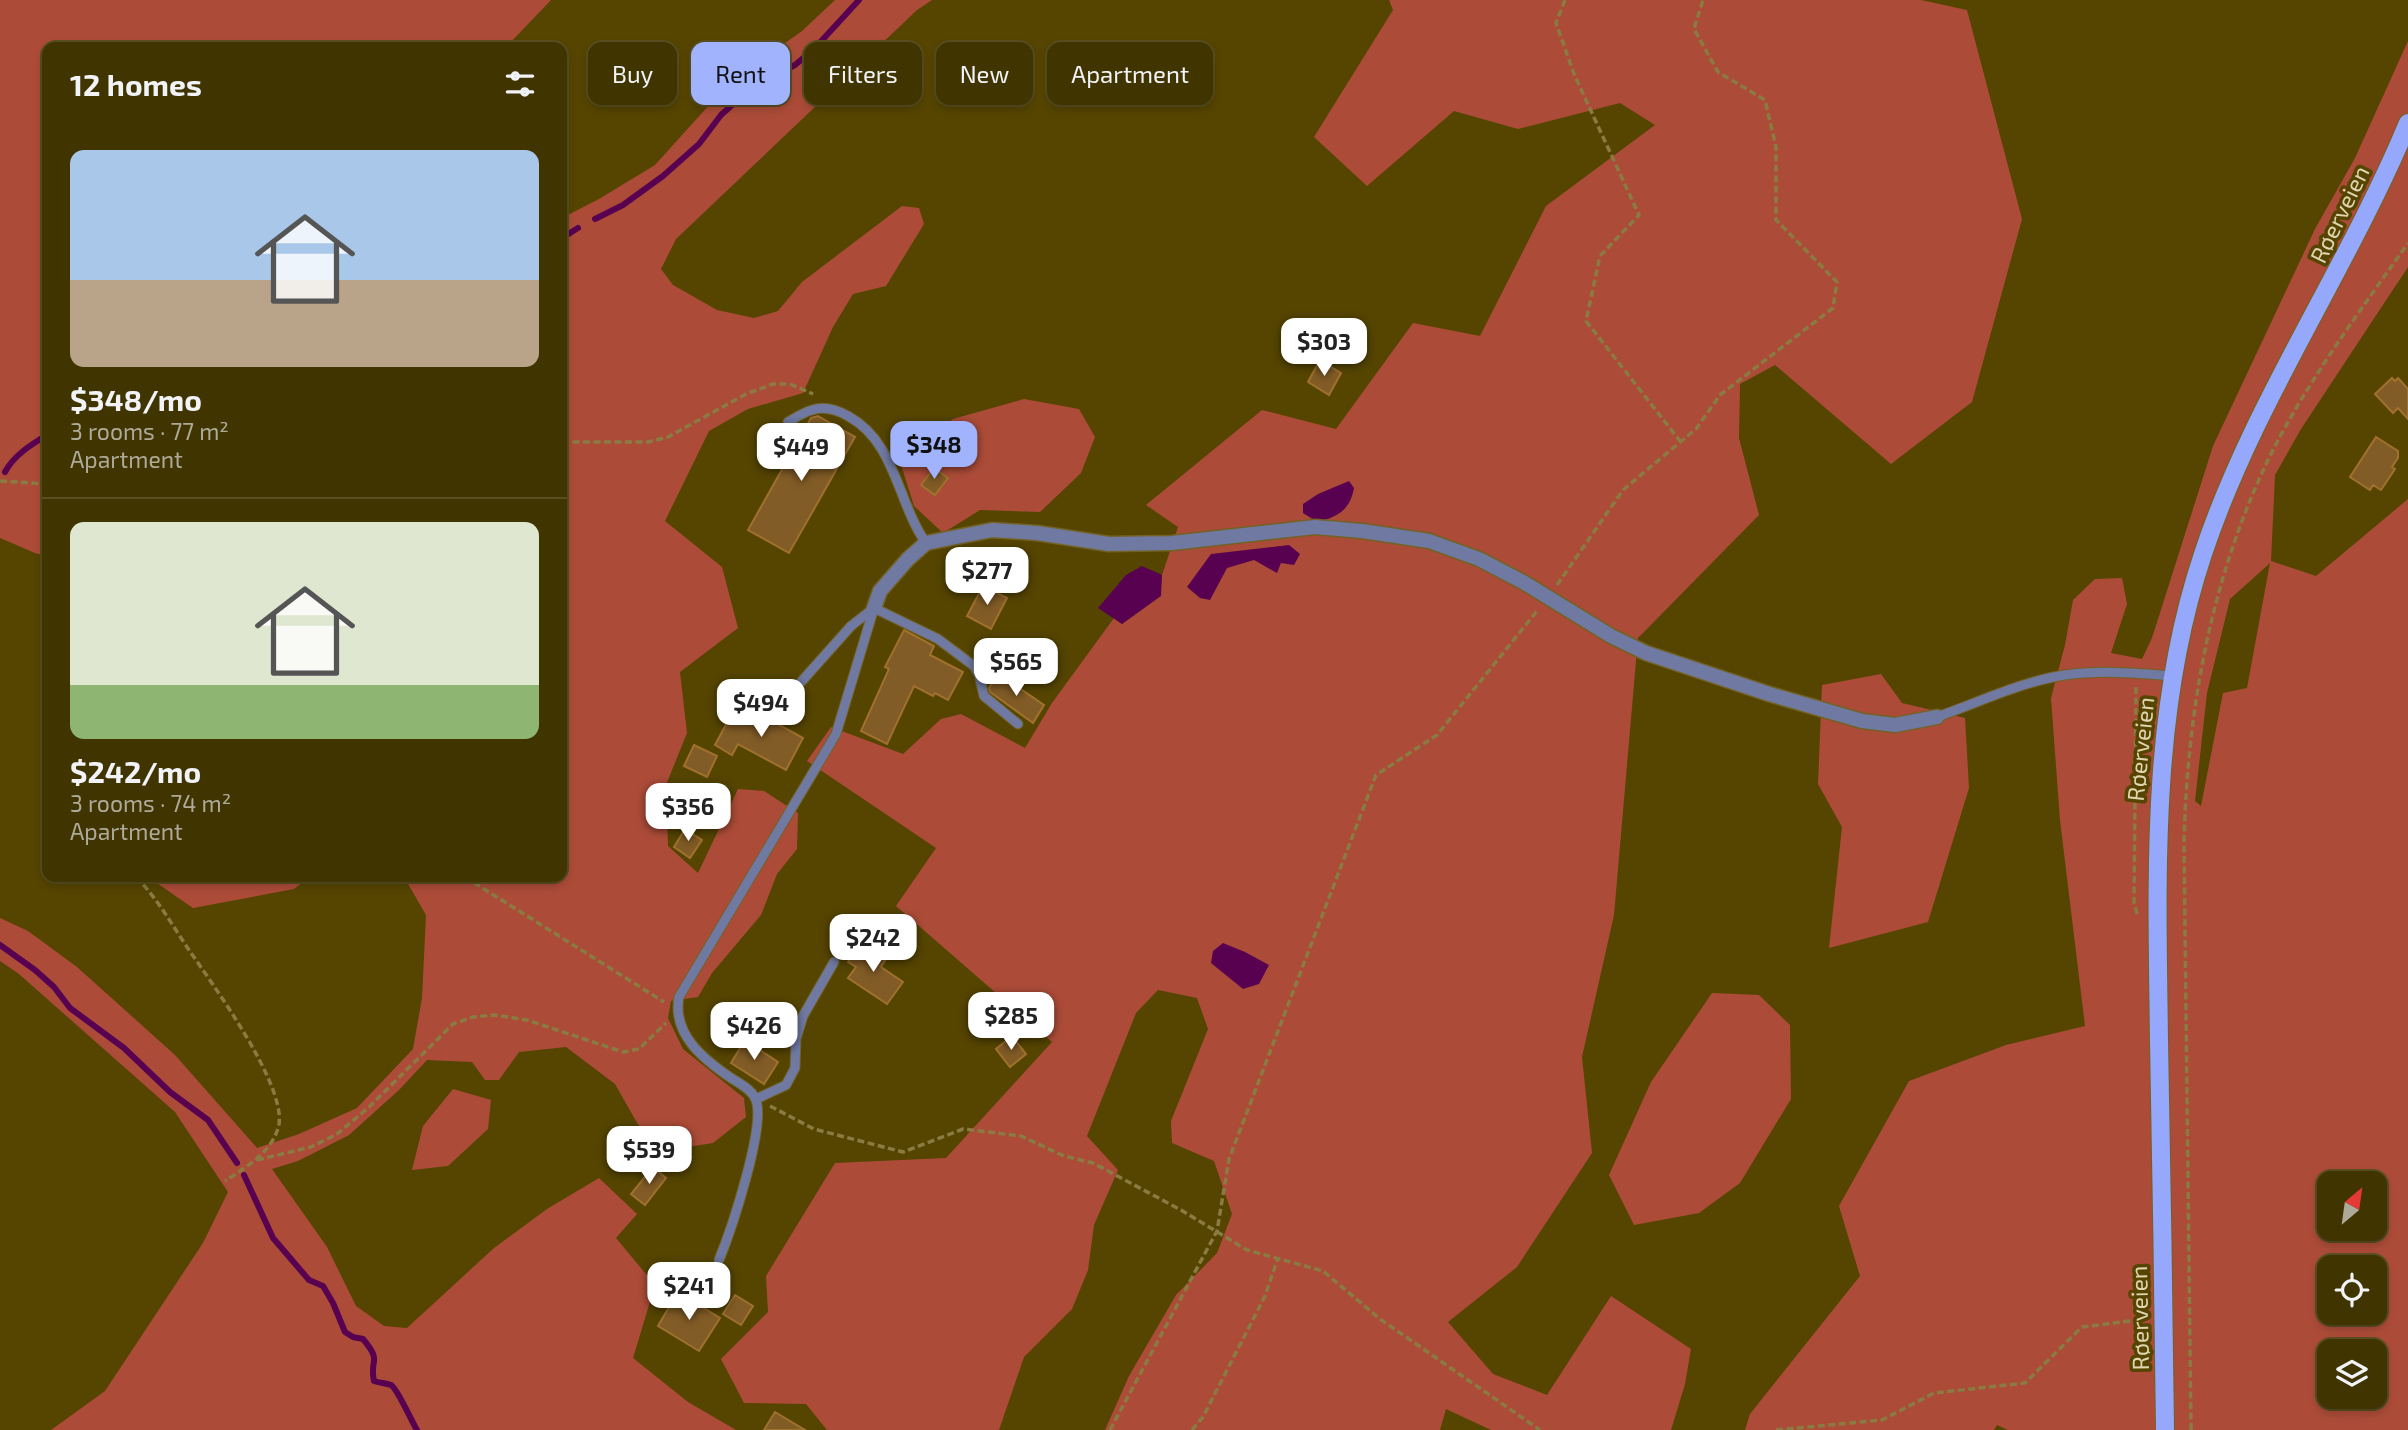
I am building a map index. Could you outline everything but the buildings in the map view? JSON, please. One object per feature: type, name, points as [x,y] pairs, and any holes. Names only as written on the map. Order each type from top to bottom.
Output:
[{"type":"main road","name":"Røerveien","points":[[2165,1430],[2157,849],[2161,762],[2173,676],[2188,601],[2236,466],[2375,199],[2408,123]]},
{"type":"street","points":[[874,608],[880,591],[926,542],[992,530],[1037,533],[1109,544],[1172,543],[1315,527],[1362,531],[1429,541],[1466,554],[1523,582],[1611,636],[1646,653],[1769,694],[1862,721],[1895,725],[1937,717]]},
{"type":"lane","points":[[788,422],[813,410],[834,410],[864,426],[882,447],[910,516],[926,542]]},
{"type":"lane","points":[[801,682],[851,626],[874,608]]},
{"type":"lane","points":[[874,608],[938,639],[974,666],[984,696],[1018,724]]},
{"type":"lane","points":[[719,1260],[741,1199],[751,1157],[757,1116],[756,1099],[697,1051],[682,1030],[677,1010],[679,997],[836,734],[874,608]]},
{"type":"lane","points":[[1937,717],[2033,683],[2064,675],[2136,673],[2173,676]]},
{"type":"lane","points":[[756,1099],[786,1085],[795,1068],[796,1039],[803,1016],[834,962]]},
{"type":"path","points":[[1565,0],[1556,23],[1574,74],[1639,215],[1600,256],[1586,321],[1680,442]]},
{"type":"path","points":[[1110,1430],[1217,1231],[1229,1159],[1376,775],[1437,735],[1548,598],[1623,490],[1696,429],[1720,395],[1833,308],[1837,282],[1776,220],[1776,147],[1765,100],[1718,72],[1694,29],[1703,0]]},
{"type":"path","points":[[2190,1430],[2184,844],[2185,799],[2198,683],[2226,568],[2267,462],[2320,368],[2408,243]]},
{"type":"path","points":[[567,442],[648,442],[668,437],[746,394],[774,384],[790,384],[803,389],[834,410]]},
{"type":"path","points":[[0,481],[42,484]]},
{"type":"path","points":[[2136,673],[2134,903],[2138,919]]},
{"type":"path","points":[[141,882],[155,896],[228,1009],[257,1056],[277,1101],[279,1124],[257,1160]]},
{"type":"path","points":[[225,1181],[257,1160],[311,1147],[337,1134],[369,1107],[453,1024],[473,1017],[495,1015],[555,1028],[623,1052],[639,1049],[677,1010],[473,882]]},
{"type":"path","points":[[756,1099],[814,1129],[903,1152],[962,1129],[1021,1136],[1064,1156],[1093,1163],[1247,1250],[1323,1271],[1391,1327],[1540,1430]]},
{"type":"path","points":[[1192,1430],[1203,1417],[1265,1296],[1278,1258]]},
{"type":"path","points":[[1776,1430],[1882,1420],[1934,1393],[2025,1383],[2082,1327],[2163,1316]]},
{"type":"shaded area","points":[[0,0],[551,0],[511,42],[42,42],[42,555],[0,538]]},
{"type":"shaded area","points":[[835,0],[932,0],[917,10],[883,42],[804,42],[804,105],[817,105],[676,239],[661,269],[673,285],[717,310],[754,318],[778,311],[802,282],[902,206],[919,208],[924,224],[886,286],[853,294],[833,327],[803,393],[748,409],[709,431],[665,521],[722,567],[738,628],[680,672],[687,733],[666,785],[668,846],[698,873],[738,789],[764,791],[798,813],[797,849],[777,874],[761,915],[712,973],[698,997],[671,1001],[668,1018],[683,1049],[744,1098],[746,1117],[713,1143],[631,1156],[640,1128],[615,1084],[566,1047],[519,1052],[499,1080],[485,1080],[472,1062],[427,1060],[399,1090],[349,1135],[298,1161],[272,1169],[327,1247],[356,1306],[384,1326],[407,1328],[494,1248],[547,1209],[599,1178],[637,1214],[616,1238],[655,1285],[633,1358],[688,1402],[736,1430],[51,1430],[105,1391],[203,1243],[228,1192],[175,1112],[19,974],[0,961],[0,918],[28,931],[77,967],[175,1055],[257,1148],[299,1134],[357,1108],[413,1049],[422,998],[426,915],[407,882],[567,882],[567,215],[655,165],[709,105],[790,105],[790,42],[787,42]]},
{"type":"shaded area","points":[[1389,0],[1921,0],[1967,10],[2022,219],[1972,402],[1891,464],[1775,365],[1740,384],[1739,438],[1759,515],[1638,638],[1614,915],[1582,1057],[1592,1153],[1517,1267],[1448,1322],[1493,1374],[1547,1395],[1611,1296],[1691,1349],[1685,1384],[1671,1430],[1491,1430],[1446,1409],[1440,1430],[1105,1430],[1129,1376],[1176,1295],[1217,1253],[1232,1214],[1214,1161],[1172,1143],[1171,1121],[1208,1029],[1197,998],[1158,990],[1136,1013],[1087,1136],[1118,1170],[1094,1225],[1088,1270],[1072,1309],[1024,1357],[999,1430],[827,1430],[806,1404],[744,1403],[721,1359],[768,1312],[766,1276],[835,1163],[946,1158],[1052,1042],[896,906],[936,848],[807,761],[831,727],[903,754],[941,719],[961,714],[1025,748],[1052,703],[1114,618],[1122,624],[1160,596],[1162,575],[1178,527],[1146,505],[1262,410],[1336,429],[1413,323],[1480,336],[1546,206],[1655,125],[1620,103],[1518,129],[1454,111],[1367,186],[1314,137],[1393,10]]},
{"type":"shaded area","points":[[2408,41],[2408,267],[2301,429],[2275,475],[2271,561],[2316,576],[2408,499],[2408,1430],[2008,1430],[1997,1425],[1994,1430],[1745,1430],[1750,1414],[1860,1276],[1839,1206],[1909,1081],[2006,1045],[2085,1026],[2060,820],[2051,698],[2073,600],[2095,579],[2122,578],[2127,604],[2111,653],[2142,659],[2152,638],[2213,446],[2315,229],[2355,158]],"holes":[[[2270,563],[2247,688],[2223,693],[2201,806],[2195,801],[2207,693],[2230,599]]]},
{"type":"shaded area","points":[[1024,399],[1079,409],[1095,437],[1081,473],[1040,512],[980,510],[943,533],[914,506],[898,455],[953,419]]},
{"type":"shaded area","points":[[1349,481],[1354,488],[1342,511],[1317,522],[1303,513],[1303,504],[1318,494]]},
{"type":"shaded area","points":[[1289,545],[1300,554],[1294,565],[1281,563],[1277,573],[1254,560],[1227,568],[1210,600],[1200,598],[1187,587],[1211,554]]},
{"type":"shaded area","points":[[1142,566],[1162,575],[1161,596],[1122,624],[1098,608],[1126,575]]},
{"type":"shaded area","points":[[1881,674],[1902,703],[1965,718],[1969,788],[1928,922],[1829,948],[1842,827],[1818,784],[1822,685]]},
{"type":"shaded area","points":[[155,882],[303,882],[294,889],[193,908]]},
{"type":"shaded area","points":[[1223,943],[1269,965],[1259,984],[1243,989],[1211,963],[1213,951]]},
{"type":"shaded area","points":[[1712,993],[1759,995],[1790,1025],[1791,1099],[1740,1183],[1699,1213],[1634,1225],[1609,1175],[1651,1082]]},
{"type":"shaded area","points":[[453,1089],[491,1100],[488,1129],[448,1166],[412,1170],[423,1126]]},
{"type":"waterway","points":[[595,219],[623,205],[663,176],[699,144],[721,115],[752,87],[795,65],[814,49],[859,0]]},
{"type":"waterway","points":[[567,235],[578,228]]},
{"type":"waterway","points":[[5,472],[18,455],[42,438]]},
{"type":"waterway","points":[[0,945],[35,970],[54,987],[70,1008],[124,1048],[170,1092],[208,1120],[237,1163]]},
{"type":"waterway","points":[[244,1175],[273,1238],[309,1280],[323,1286],[345,1332],[363,1339],[374,1357],[374,1381],[394,1387],[417,1430]]}]
